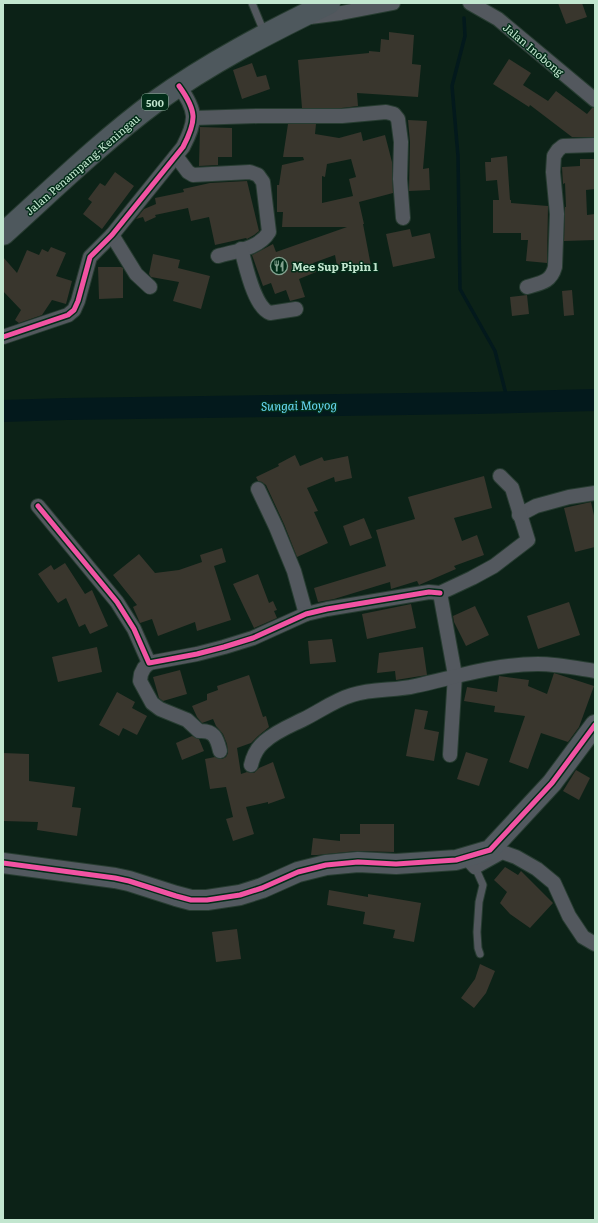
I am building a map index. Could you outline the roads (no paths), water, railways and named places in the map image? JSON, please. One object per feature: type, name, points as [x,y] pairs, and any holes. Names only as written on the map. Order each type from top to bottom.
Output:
[{"type":"main road","name":"Jalan Penampang-Keningau","points":[[3,234],[112,136],[156,102],[179,86],[265,34],[329,3]]},
{"type":"street","points":[[297,19],[334,14],[392,3]]},
{"type":"street","name":"Jalan Inobong","points":[[470,3],[498,19],[595,100]]},
{"type":"street","points":[[3,337],[68,315],[74,310],[78,301],[90,257],[112,235],[188,139],[194,118],[190,101],[179,86]]},
{"type":"street","points":[[194,118],[342,116],[386,112],[394,114],[398,119],[400,142],[400,179],[403,218]]},
{"type":"street","points":[[527,287],[545,282],[553,272],[557,214],[553,172],[554,156],[563,146],[595,145]]},
{"type":"street","points":[[176,156],[188,172],[193,175],[250,172],[258,175],[263,182],[270,232],[265,239],[258,244],[218,256]]},
{"type":"street","points":[[112,235],[136,274],[150,287]]},
{"type":"street","points":[[241,250],[256,297],[263,309],[270,313],[296,309]]},
{"type":"street","points":[[220,751],[218,743],[212,733],[207,730],[199,731],[187,720],[160,709],[152,703],[140,681],[144,668],[149,663],[197,654],[253,638],[306,614],[327,609],[429,592],[440,593],[472,578],[494,566],[528,540],[519,515],[512,488],[500,476]]},
{"type":"street","points":[[258,489],[294,571],[306,614]]},
{"type":"street","points":[[519,515],[536,506],[569,497],[595,493]]},
{"type":"street","points":[[38,506],[117,602],[134,629],[149,663]]},
{"type":"street","points":[[440,593],[455,676],[450,755]]},
{"type":"street","points":[[251,765],[257,749],[265,741],[285,728],[352,694],[373,690],[414,686],[455,676],[520,665],[538,664],[595,671]]},
{"type":"street","points":[[470,862],[490,850],[552,783],[595,725]]},
{"type":"street","points":[[3,863],[115,878],[191,900],[207,900],[240,895],[262,888],[298,872],[326,865],[358,862],[396,864],[456,860],[470,862],[502,852],[516,857],[538,870],[554,883],[569,916],[583,937],[595,944]]},
{"type":"lane","points":[[252,3],[265,34]]},
{"type":"lane","points":[[470,862],[483,885],[478,902],[478,942],[480,954]]},
{"type":"waterway","points":[[464,18],[465,36],[452,86],[458,156],[460,289],[495,351],[508,402]]},
{"type":"waterway","name":"Sungai Moyog","points":[[3,411],[595,400]]},
{"type":"place","name":"Mee Sup Pipin 1","points":[[279,266]]}]
